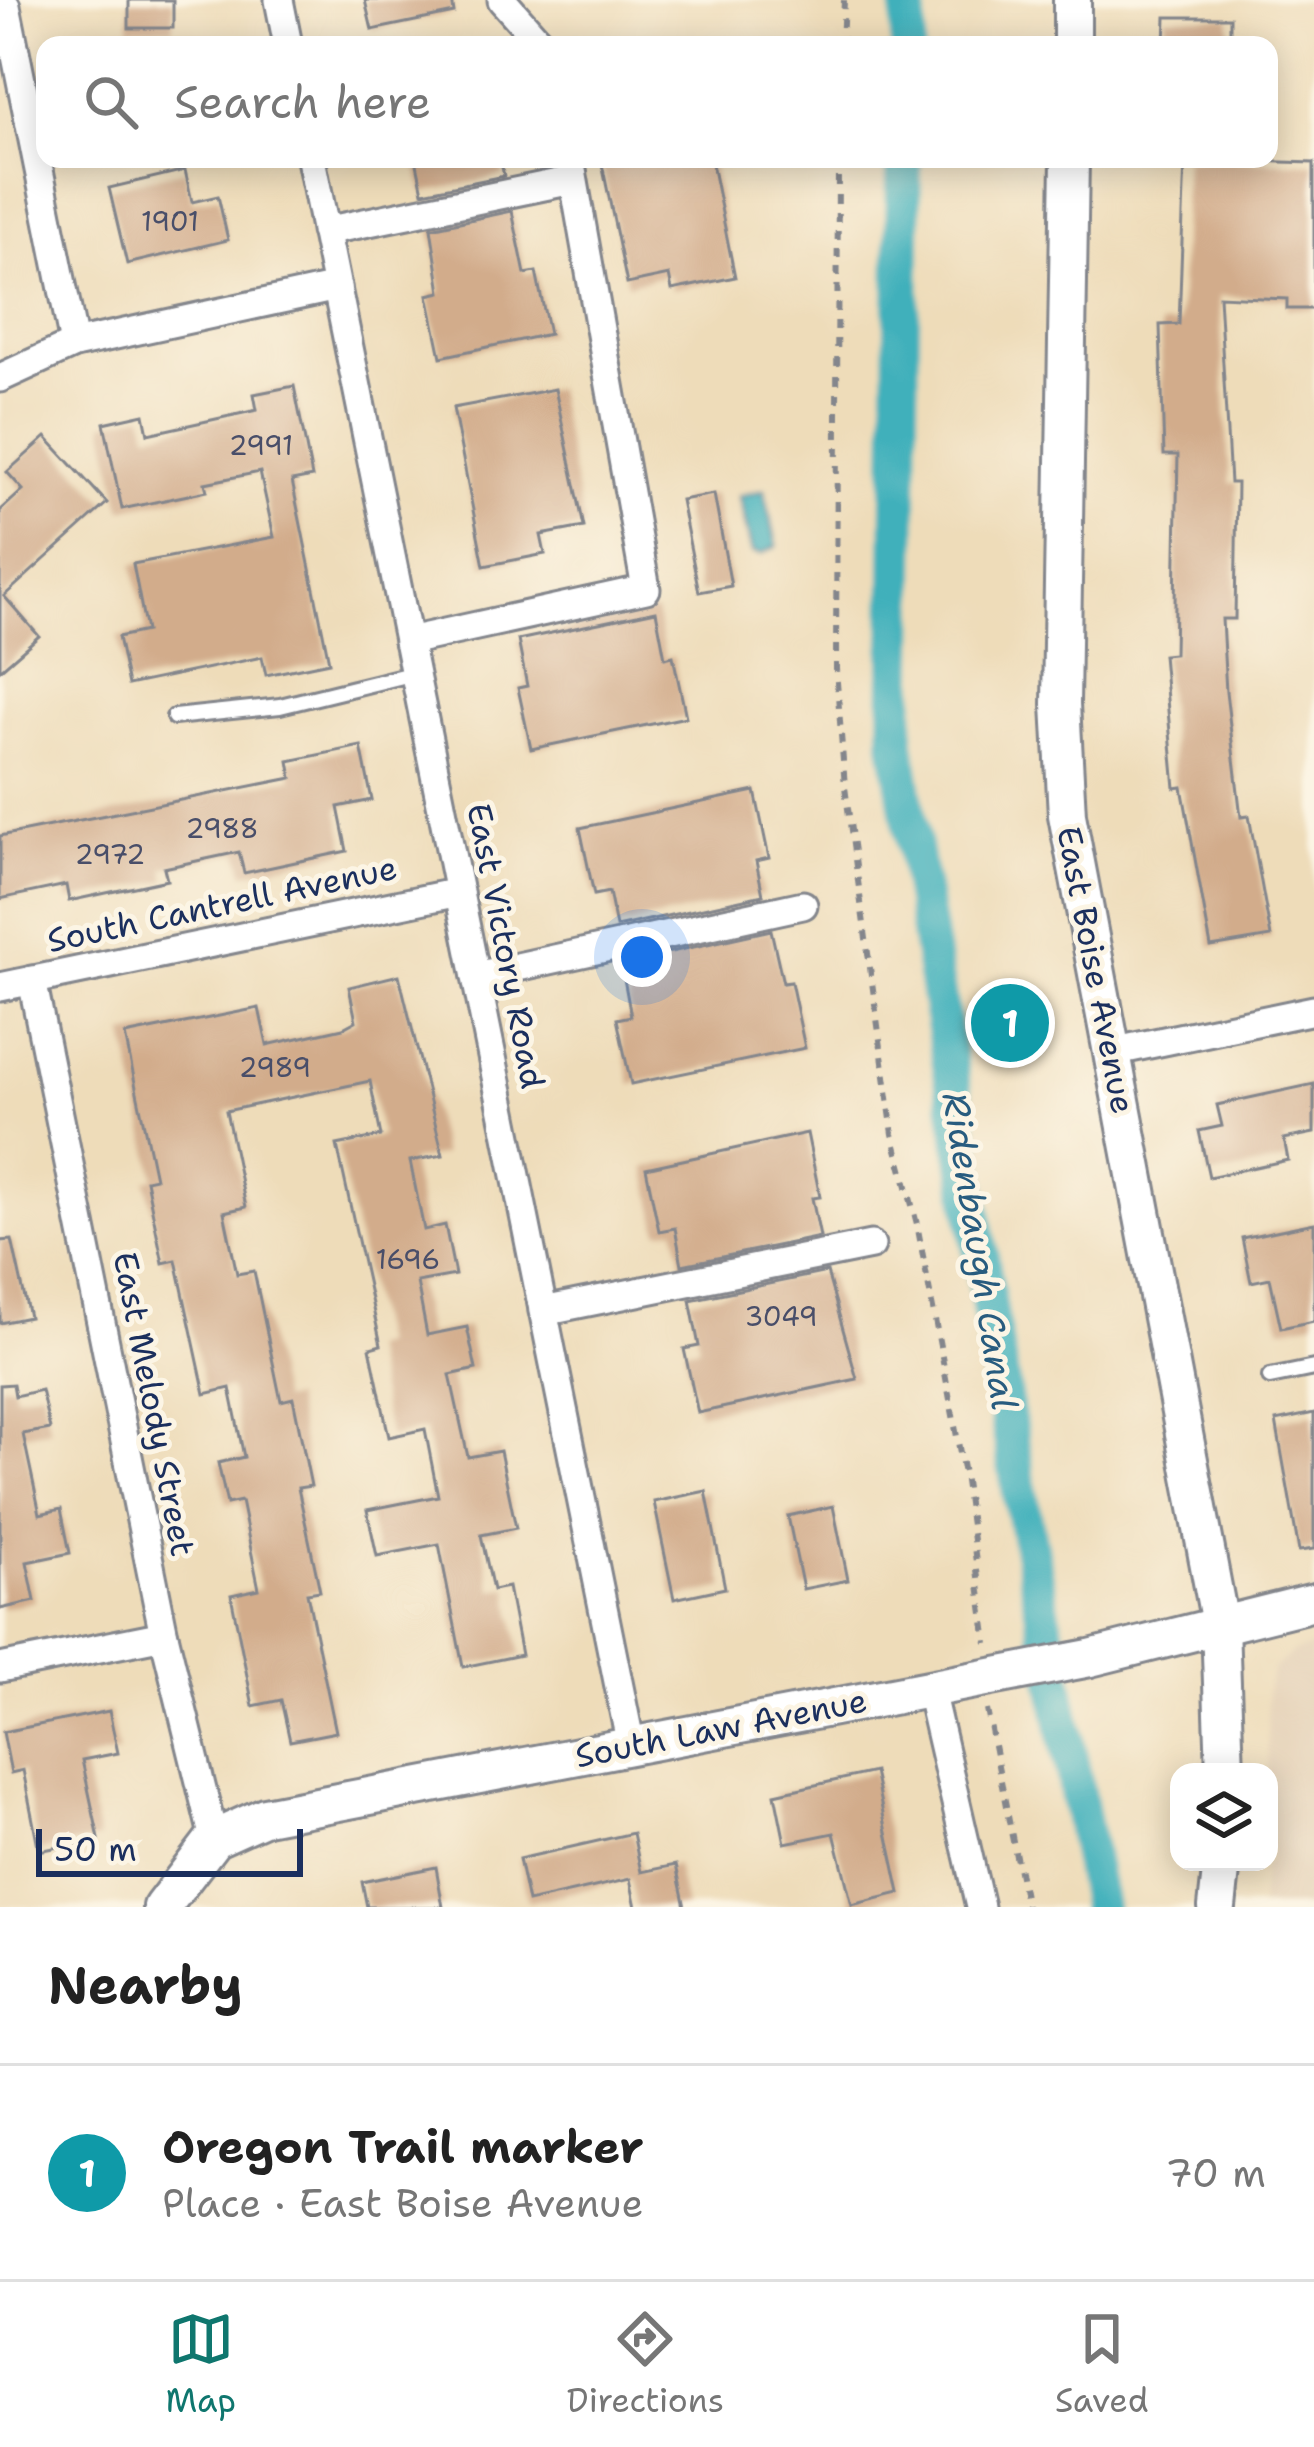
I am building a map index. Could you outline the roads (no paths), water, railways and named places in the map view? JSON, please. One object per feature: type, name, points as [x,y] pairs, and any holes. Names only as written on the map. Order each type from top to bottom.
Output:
[{"type":"street","points":[[279,0],[286,36]]},
{"type":"street","points":[[502,0],[534,36]]},
{"type":"street","points":[[1072,0],[1072,36]]},
{"type":"street","points":[[6,7],[36,156]]},
{"type":"street","points":[[38,168],[74,344]]},
{"type":"street","name":"East Victory Road","points":[[313,168],[631,1747]]},
{"type":"street","name":"East Boise Avenue","points":[[1070,168],[1061,704],[1067,815],[1220,1624],[1225,1763]]},
{"type":"street","points":[[326,231],[572,170],[646,589],[408,641]]},
{"type":"street","points":[[0,378],[74,344],[337,287]]},
{"type":"street","name":"South Cantrell Avenue","points":[[0,987],[459,892]]},
{"type":"street","points":[[476,976],[803,905]]},
{"type":"street","name":"East Melody Street","points":[[32,980],[164,1635],[214,1840]]},
{"type":"street","points":[[1111,1052],[1314,1010]]},
{"type":"street","points":[[544,1311],[871,1245]]},
{"type":"street","name":"South Law Avenue","points":[[162,1907],[214,1840],[265,1816],[929,1686],[1022,1672],[1314,1602]]},
{"type":"street","points":[[0,1668],[164,1635]]},
{"type":"street","points":[[929,1686],[980,1907]]},
{"type":"street","points":[[1222,1871],[1222,1906]]},
{"type":"lane","points":[[173,717],[280,706],[415,674]]},
{"type":"lane","points":[[1270,1377],[1314,1368]]},
{"type":"water","points":[[764,490],[777,546],[761,554],[752,552],[739,496]]},
{"type":"waterway","name":"Ridenbaugh Canal","points":[[908,36],[909,0]]},
{"type":"waterway","name":"Ridenbaugh Canal","points":[[904,168],[897,743],[1020,1494],[1099,1907]]},
{"type":"place","name":"Oregon Trail marker","points":[[1010,1023]]}]
